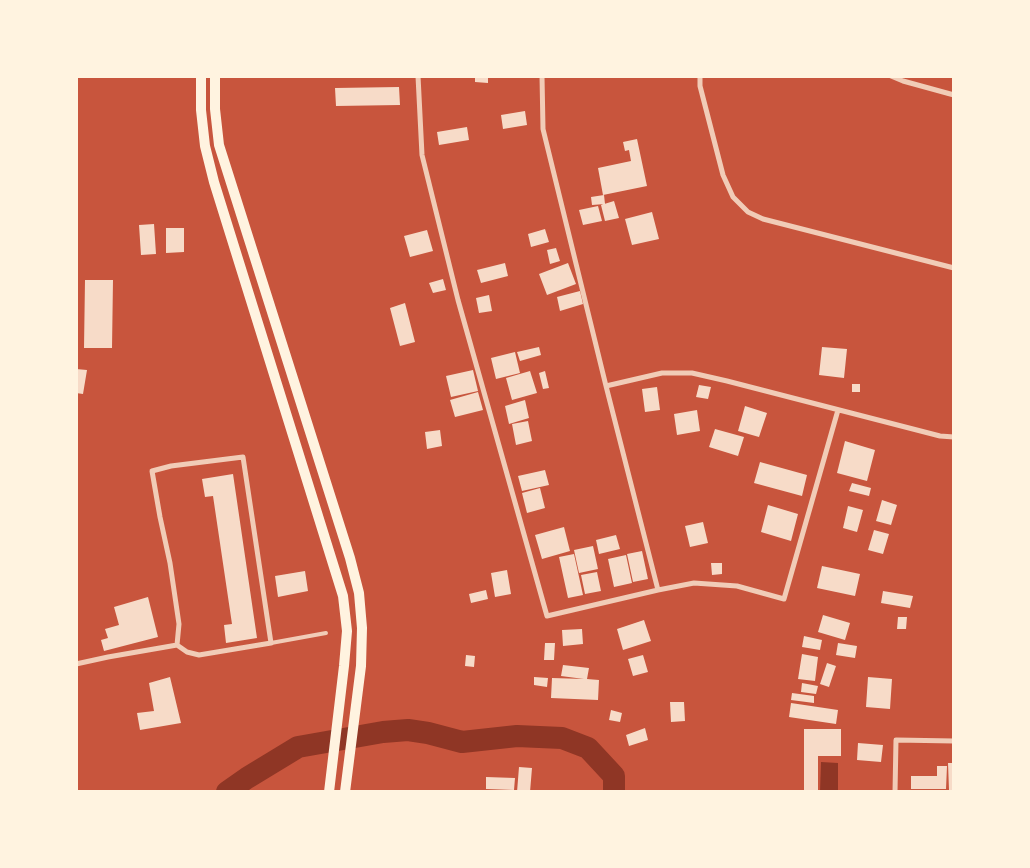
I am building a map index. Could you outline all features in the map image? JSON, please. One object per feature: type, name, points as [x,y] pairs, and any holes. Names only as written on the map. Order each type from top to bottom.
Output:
[{"type":"main road","points":[[201,76],[201,110],[205,146],[214,182],[343,596],[347,631],[329,792]]},
{"type":"main road","points":[[215,76],[215,109],[219,145],[350,558],[359,593],[362,628],[361,666],[346,792]]},
{"type":"street","points":[[418,76],[422,155],[458,300],[547,616],[694,583],[737,586],[784,599],[838,410]]},
{"type":"street","points":[[542,76],[544,129],[606,386],[658,590]]},
{"type":"street","points":[[700,76],[700,86],[723,175],[733,197],[748,212],[763,219],[953,266]]},
{"type":"street","points":[[890,76],[954,95]]},
{"type":"street","points":[[606,386],[662,373],[692,374],[728,381],[940,436],[954,437]]},
{"type":"street","points":[[76,664],[178,646],[187,652],[198,655],[271,643],[242,457],[180,465],[152,471],[178,615],[178,646]]},
{"type":"street","points":[[895,792],[896,740],[954,741]]},
{"type":"lane","points":[[271,643],[326,633]]},
{"type":"shaded area","points":[[821,762],[838,763],[838,792],[820,792]]},
{"type":"building","points":[[475,76],[488,76],[488,83],[475,82]]},
{"type":"building","points":[[399,87],[400,105],[336,106],[335,88]]},
{"type":"building","points":[[525,111],[527,125],[503,129],[501,115]]},
{"type":"building","points":[[467,127],[469,140],[439,145],[437,132]]},
{"type":"building","points":[[637,139],[647,186],[603,195],[598,168],[631,161],[629,150],[625,151],[623,142]]},
{"type":"building","points":[[604,195],[605,204],[592,205],[591,197]]},
{"type":"building","points":[[614,201],[619,218],[605,221],[601,205]]},
{"type":"building","points":[[598,206],[602,221],[583,225],[579,210]]},
{"type":"building","points":[[652,212],[659,239],[632,245],[625,219]]},
{"type":"building","points":[[154,224],[156,254],[141,255],[139,225]]},
{"type":"building","points":[[166,228],[184,228],[184,252],[166,253]]},
{"type":"building","points":[[545,229],[549,242],[531,247],[528,234]]},
{"type":"building","points":[[427,230],[433,251],[410,257],[404,236]]},
{"type":"building","points":[[556,248],[560,261],[550,264],[547,250]]},
{"type":"building","points":[[505,263],[508,276],[481,283],[477,270]]},
{"type":"building","points":[[568,263],[576,284],[547,295],[539,274]]},
{"type":"building","points":[[443,279],[446,290],[433,293],[429,283]]},
{"type":"building","points":[[85,280],[113,280],[112,348],[84,348]]},
{"type":"building","points":[[580,291],[583,304],[560,311],[557,297]]},
{"type":"building","points":[[489,295],[492,311],[479,313],[476,298]]},
{"type":"building","points":[[405,303],[415,342],[400,346],[390,308]]},
{"type":"building","points":[[539,347],[541,355],[520,361],[517,352]]},
{"type":"building","points":[[822,347],[847,349],[844,378],[819,375]]},
{"type":"building","points":[[515,352],[520,373],[496,379],[491,358]]},
{"type":"building","points":[[76,369],[87,370],[83,394],[76,393]]},
{"type":"building","points":[[473,370],[478,391],[451,397],[446,376]]},
{"type":"building","points":[[530,371],[537,393],[512,400],[506,378]]},
{"type":"building","points":[[545,371],[549,388],[543,389],[539,373]]},
{"type":"building","points":[[852,384],[860,384],[860,392],[852,392]]},
{"type":"building","points":[[699,385],[711,387],[708,399],[696,397]]},
{"type":"building","points":[[657,387],[660,410],[645,412],[642,389]]},
{"type":"building","points":[[478,392],[483,410],[455,417],[450,400]]},
{"type":"building","points":[[525,400],[529,418],[509,424],[505,406]]},
{"type":"building","points":[[745,406],[767,413],[759,437],[738,431]]},
{"type":"building","points":[[697,410],[700,431],[677,435],[674,414]]},
{"type":"building","points":[[528,421],[532,441],[516,445],[512,424]]},
{"type":"building","points":[[715,429],[744,437],[738,456],[709,447]]},
{"type":"building","points":[[440,430],[442,446],[427,449],[425,432]]},
{"type":"building","points":[[845,441],[875,450],[867,481],[837,473]]},
{"type":"building","points":[[760,462],[807,475],[802,496],[754,483]]},
{"type":"building","points":[[545,470],[549,485],[522,491],[518,476]]},
{"type":"building","points":[[233,474],[257,638],[226,643],[224,625],[232,624],[213,496],[205,497],[202,479]]},
{"type":"building","points":[[852,483],[871,488],[869,496],[849,491]]},
{"type":"building","points":[[540,488],[545,508],[527,513],[522,493]]},
{"type":"building","points":[[882,500],[897,505],[891,525],[876,521]]},
{"type":"building","points":[[768,505],[798,514],[791,541],[761,532]]},
{"type":"building","points":[[848,506],[863,510],[857,532],[843,528]]},
{"type":"building","points":[[703,522],[708,543],[690,547],[685,526]]},
{"type":"building","points":[[564,527],[570,551],[542,559],[535,535]]},
{"type":"building","points":[[874,530],[889,534],[883,554],[868,550]]},
{"type":"building","points":[[616,535],[620,549],[599,554],[596,540]]},
{"type":"building","points":[[593,546],[598,569],[579,573],[574,550]]},
{"type":"building","points":[[642,551],[648,579],[633,582],[627,554]]},
{"type":"building","points":[[574,554],[583,595],[568,598],[559,557]]},
{"type":"building","points":[[626,555],[632,583],[614,587],[608,559]]},
{"type":"building","points":[[711,563],[722,563],[722,574],[712,575]]},
{"type":"building","points":[[822,566],[860,574],[855,596],[817,588]]},
{"type":"building","points":[[507,570],[511,594],[495,597],[491,573]]},
{"type":"building","points":[[305,571],[308,591],[278,597],[275,576]]},
{"type":"building","points":[[597,572],[601,591],[585,594],[581,575]]},
{"type":"building","points":[[486,590],[488,599],[471,603],[469,594]]},
{"type":"building","points":[[883,591],[913,596],[910,608],[881,603]]},
{"type":"building","points":[[148,597],[158,637],[104,651],[101,640],[108,638],[105,629],[119,625],[114,607]]},
{"type":"building","points":[[823,615],[850,623],[845,640],[818,632]]},
{"type":"building","points":[[898,617],[907,617],[906,629],[897,629]]},
{"type":"building","points":[[644,620],[651,641],[623,650],[617,629]]},
{"type":"building","points":[[582,629],[583,644],[563,646],[562,630]]},
{"type":"building","points":[[804,636],[822,640],[820,650],[802,647]]},
{"type":"building","points":[[545,643],[555,643],[554,660],[544,660]]},
{"type":"building","points":[[838,643],[857,646],[855,658],[836,655]]},
{"type":"building","points":[[802,654],[818,657],[815,681],[798,679]]},
{"type":"building","points":[[466,655],[475,656],[474,667],[465,666]]},
{"type":"building","points":[[643,655],[648,672],[633,676],[628,659]]},
{"type":"building","points":[[827,663],[836,666],[829,687],[820,684]]},
{"type":"building","points":[[563,665],[589,668],[587,679],[599,680],[598,700],[551,698],[552,678],[584,679],[561,676]]},
{"type":"building","points":[[170,677],[181,723],[140,730],[137,713],[154,711],[149,683]]},
{"type":"building","points":[[534,677],[548,678],[547,687],[534,685]]},
{"type":"building","points":[[868,677],[892,679],[890,709],[866,707]]},
{"type":"building","points":[[802,683],[818,686],[816,694],[801,692]]},
{"type":"building","points":[[792,693],[814,696],[814,703],[791,700]]},
{"type":"building","points":[[670,702],[684,702],[685,721],[671,722]]},
{"type":"building","points":[[791,703],[838,710],[836,724],[789,717]]},
{"type":"building","points":[[611,710],[622,713],[620,722],[609,720]]},
{"type":"building","points":[[645,728],[648,740],[629,746],[626,735]]},
{"type":"building","points":[[804,729],[841,729],[841,756],[818,756],[818,792],[804,792]]},
{"type":"building","points":[[858,743],[883,745],[881,762],[857,760]]},
{"type":"building","points":[[948,763],[954,763],[954,790],[949,790]]},
{"type":"building","points":[[937,766],[947,766],[946,789],[911,789],[911,776],[937,776]]},
{"type":"building","points":[[519,767],[532,768],[530,792],[517,792]]},
{"type":"building","points":[[486,777],[515,778],[514,790],[486,789]]},
{"type":"waterway","points":[[227,792],[298,747],[383,732],[408,730],[462,742],[517,736],[562,738],[588,748],[614,776],[614,792]]}]
